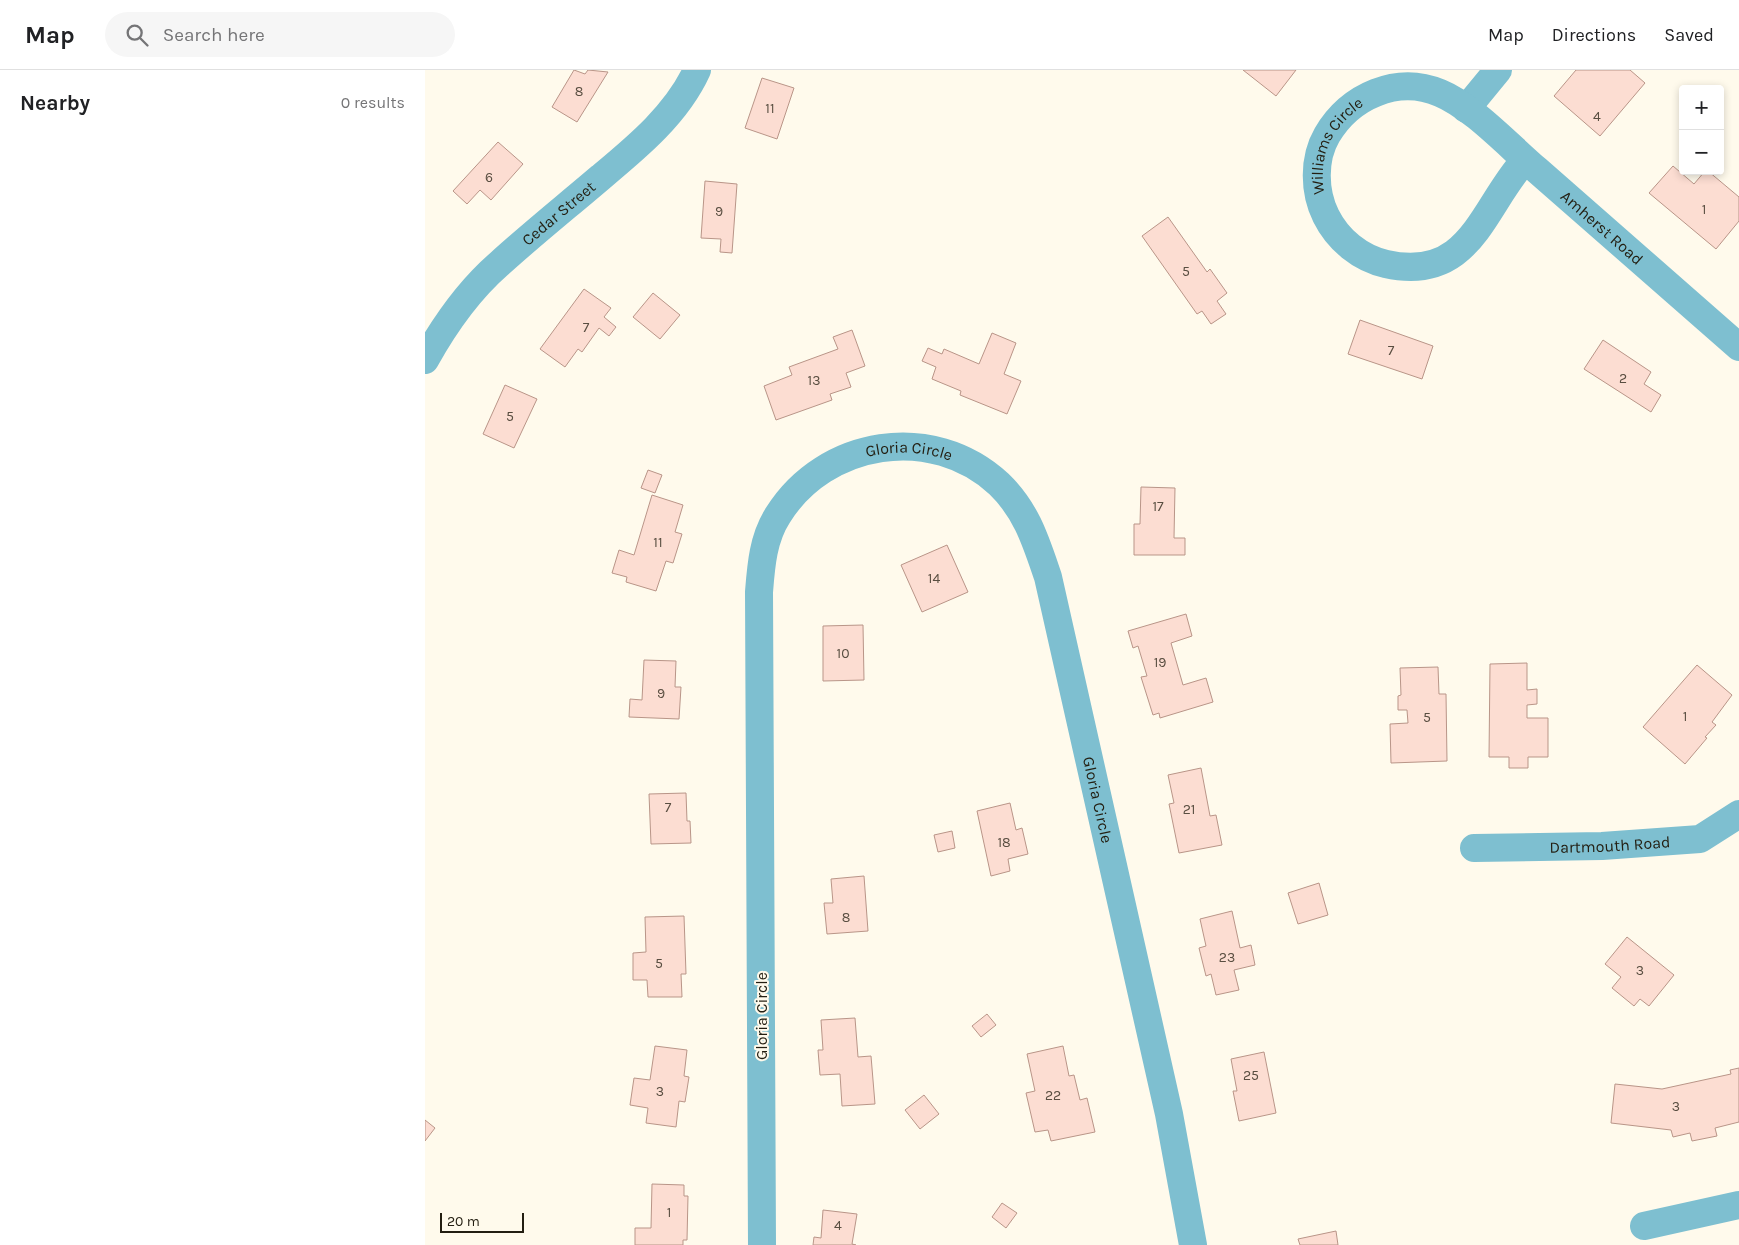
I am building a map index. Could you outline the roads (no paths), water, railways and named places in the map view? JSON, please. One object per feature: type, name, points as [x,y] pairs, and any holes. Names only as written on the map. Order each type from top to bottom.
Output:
[{"type":"street","name":"Cedar Street","points":[[425,360],[455,311],[475,287],[498,264],[635,148],[670,111],[697,70]]},
{"type":"street","points":[[1466,109],[1497,70]]},
{"type":"street","name":"Williams Circle","points":[[1466,109],[1440,93],[1411,87],[1381,91],[1367,96],[1342,114],[1325,139],[1320,154],[1317,184],[1325,213],[1341,238],[1359,253],[1379,262],[1409,267],[1439,261],[1465,245],[1475,234],[1511,175],[1525,160]]},
{"type":"street","name":"Amherst Road","points":[[1466,109],[1739,347]]},
{"type":"street","name":"Gloria Circle","points":[[762,1245],[759,612],[761,565],[766,539],[777,516],[794,492],[818,473],[841,459],[868,449],[897,446],[927,449],[955,457],[977,470],[999,484],[1031,527],[1048,577],[1169,1114],[1193,1245]]},
{"type":"street","name":"Dartmouth Road","points":[[1474,848],[1601,846],[1700,840],[1739,814]]},
{"type":"street","points":[[1644,1226],[1739,1205]]}]
